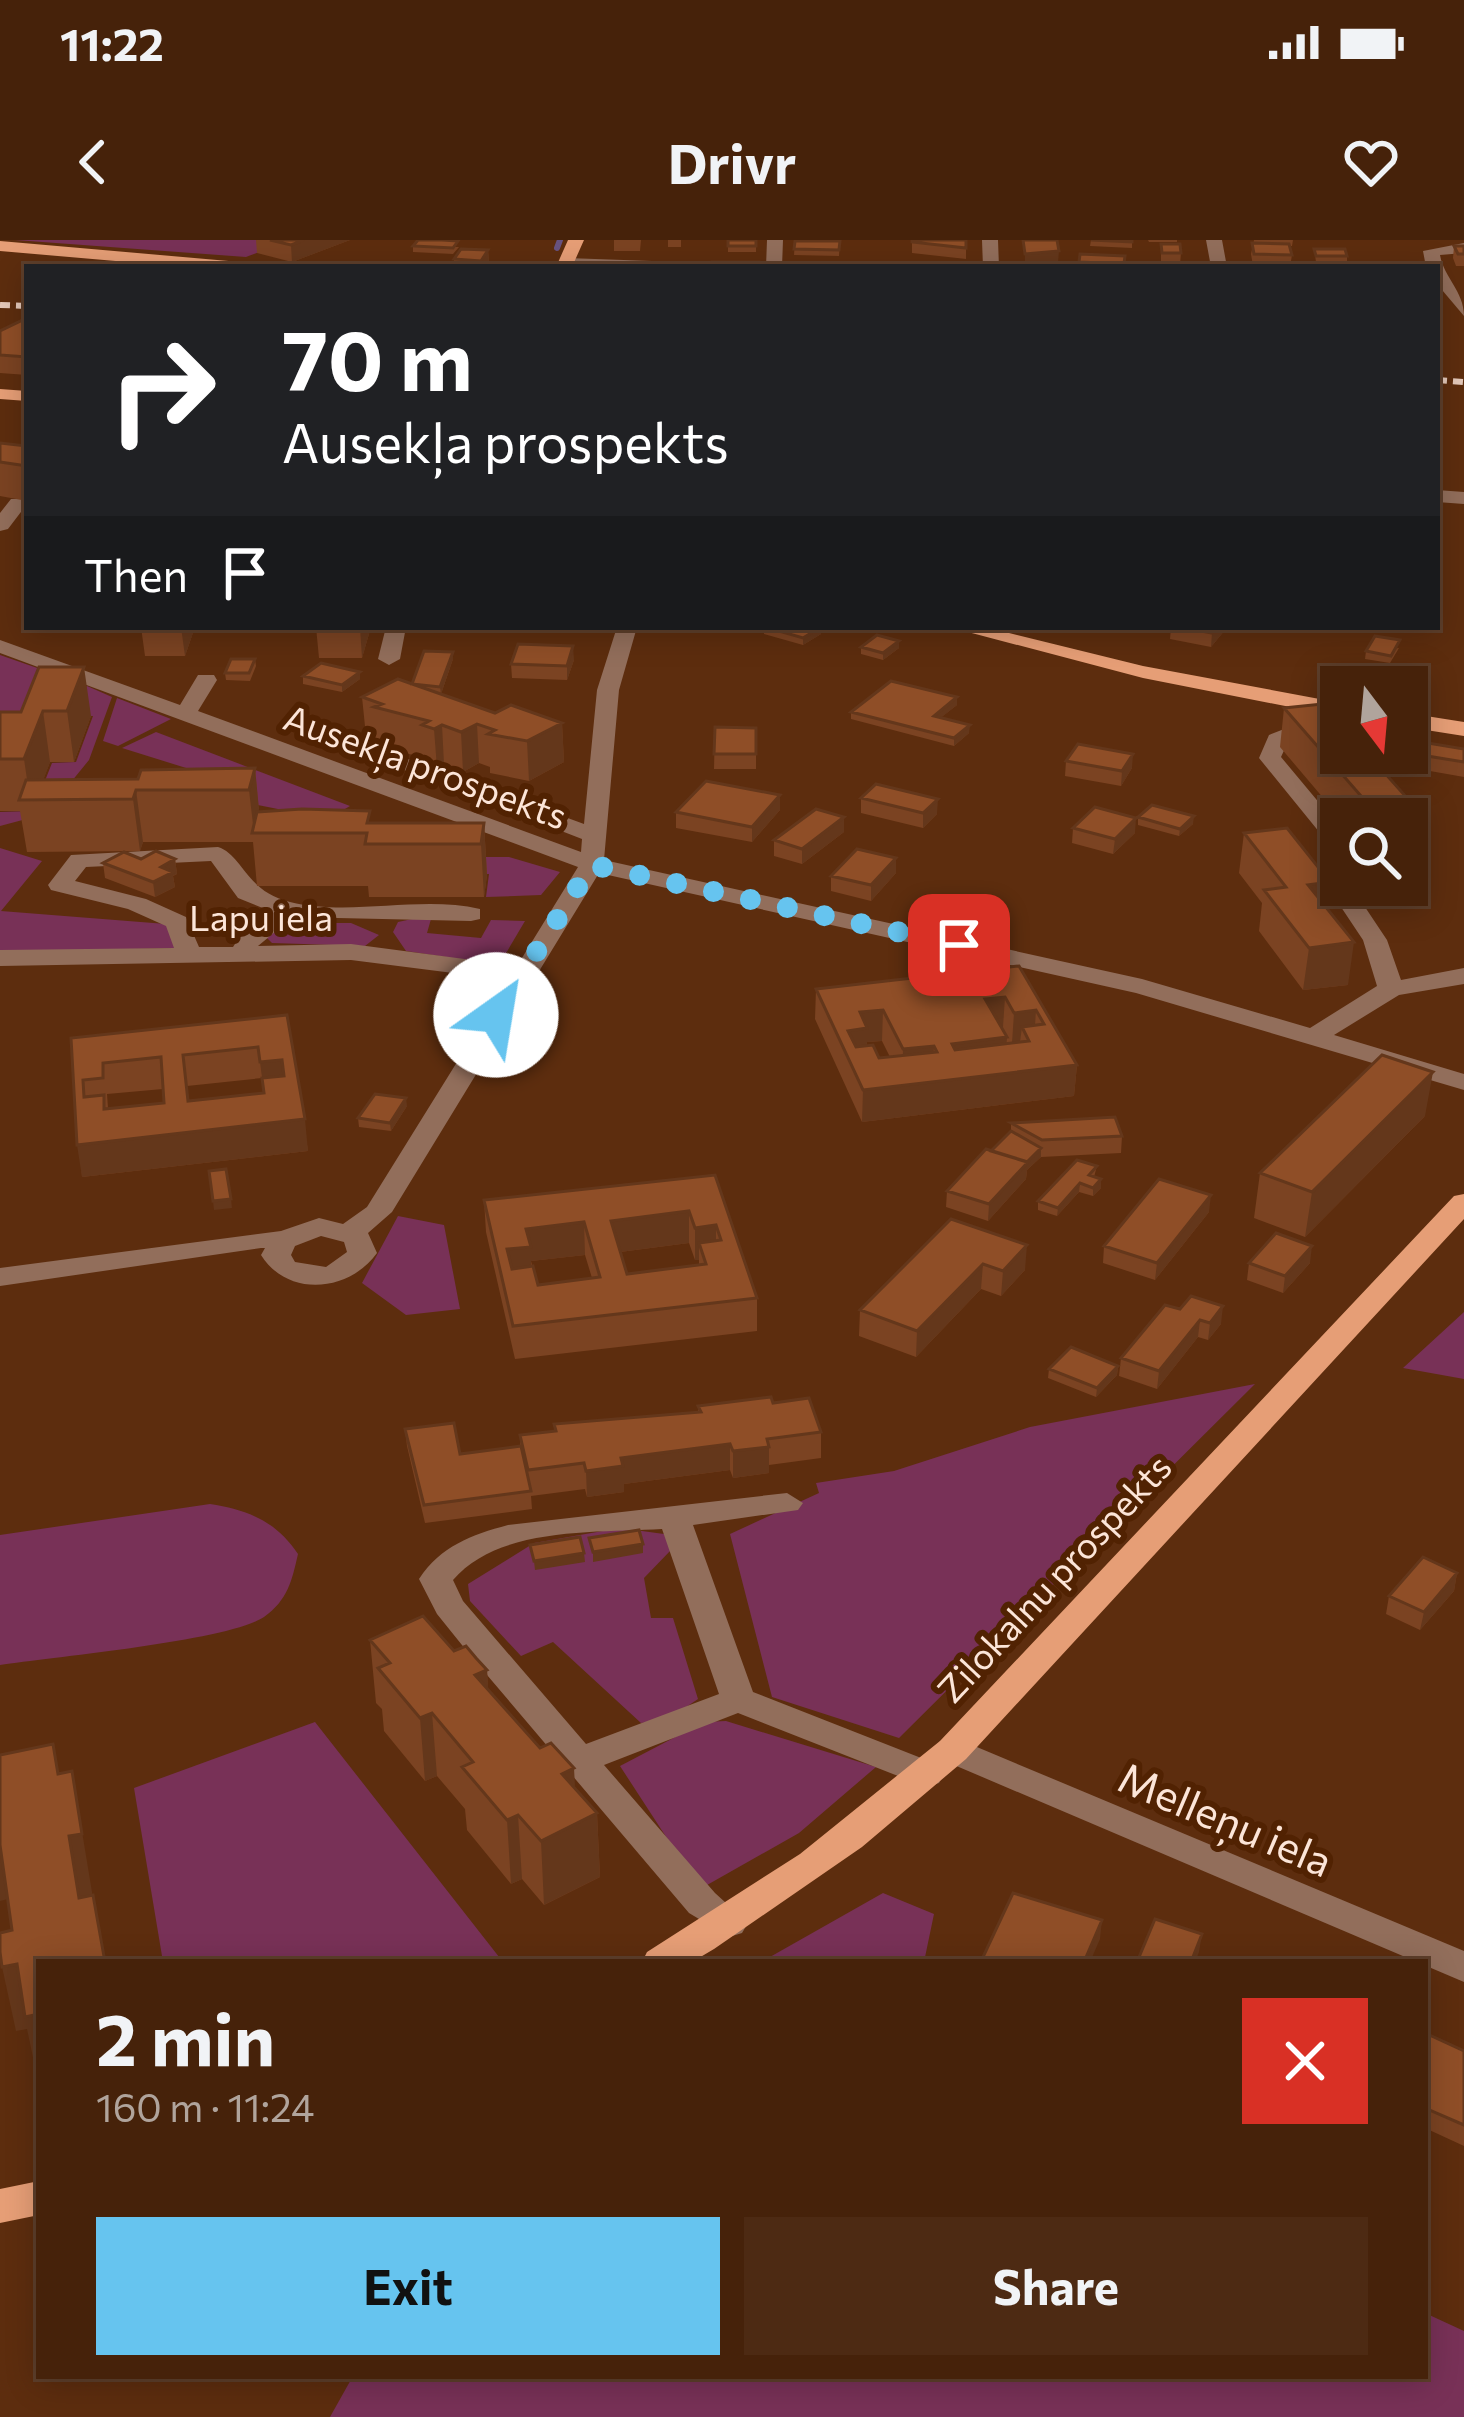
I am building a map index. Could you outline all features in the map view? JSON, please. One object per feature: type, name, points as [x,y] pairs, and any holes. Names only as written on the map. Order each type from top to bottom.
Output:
[{"type":"main road","points":[[0,246],[206,264]]},
{"type":"main road","points":[[971,630],[1143,672],[1320,708]]},
{"type":"main road","points":[[1428,723],[1464,728]]},
{"type":"main road","name":"Zilokalnu prospekts","points":[[666,1959],[729,1923],[872,1824],[939,1762],[1464,1202]]},
{"type":"main road","points":[[0,2206],[36,2199]]},
{"type":"street","points":[[1433,264],[1429,255],[1442,248],[1464,248]]},
{"type":"street","points":[[1440,276],[1464,311]]},
{"type":"street","points":[[0,525],[18,503]]},
{"type":"street","points":[[389,659],[395,630]]},
{"type":"street","points":[[0,1277],[261,1239],[284,1240],[319,1227],[351,1232],[378,1212],[520,974],[592,865],[608,689],[626,630]]},
{"type":"street","name":"Ausekļa prospekts","points":[[0,646],[592,865],[1038,962],[1317,1035],[1464,1082]]},
{"type":"street","points":[[185,715],[206,680]]},
{"type":"street","points":[[1320,721],[1277,740],[1270,758],[1320,819]]},
{"type":"street","points":[[376,755],[596,836]]},
{"type":"street","points":[[188,951],[177,922],[137,904],[60,885],[79,860],[218,854],[247,893],[288,910],[471,914]]},
{"type":"street","points":[[1352,906],[1376,940],[1390,989]]},
{"type":"street","points":[[242,951],[255,932],[288,910]]},
{"type":"street","name":"Lapu iela","points":[[0,958],[188,951],[351,952],[520,974]]},
{"type":"street","points":[[1317,1035],[1390,989],[1464,976]]},
{"type":"street","points":[[284,1240],[276,1256],[284,1268],[340,1283],[362,1253],[351,1232]]},
{"type":"street","points":[[729,1923],[702,1903],[580,1760],[449,1606],[436,1579],[447,1558],[486,1540],[787,1502]]},
{"type":"street","points":[[580,1760],[738,1700],[674,1516]]},
{"type":"street","name":"Melleņu iela","points":[[738,1700],[939,1762],[1464,1966]]},
{"type":"shaded area","points":[[15,240],[290,240],[246,257]]},
{"type":"shaded area","points":[[0,655],[83,684],[0,733]]},
{"type":"shaded area","points":[[87,686],[112,697],[89,760],[45,814],[0,826],[0,812],[33,811],[52,763],[76,762],[93,716],[33,718]]},
{"type":"shaded area","points":[[117,698],[171,719],[118,746],[103,741]]},
{"type":"shaded area","points":[[156,732],[350,806],[328,819],[237,801],[215,777],[122,748]]},
{"type":"shaded area","points":[[0,848],[42,861],[1,911],[166,924],[180,948],[0,952]]},
{"type":"shaded area","points":[[396,857],[509,857],[560,872],[541,895],[486,897],[489,874],[451,875]]},
{"type":"shaded area","points":[[431,919],[427,933],[481,938],[491,920],[525,921],[499,965],[406,951],[393,932],[398,922]]},
{"type":"shaded area","points":[[283,923],[351,923],[379,935],[365,946],[272,943],[264,935]]},
{"type":"shaded area","points":[[398,1216],[444,1225],[460,1309],[406,1315],[362,1283]]},
{"type":"shaded area","points":[[1464,1312],[1464,1379],[1403,1368]]},
{"type":"shaded area","points":[[1255,1384],[899,1738],[772,1697],[730,1534],[819,1493],[816,1483],[894,1471],[1030,1427]]},
{"type":"shaded area","points":[[210,1504],[260,1519],[298,1554],[284,1596],[264,1617],[179,1641],[0,1665],[0,1535]]},
{"type":"shaded area","points":[[620,1528],[664,1534],[671,1550],[644,1578],[651,1618],[673,1618],[698,1699],[667,1720],[641,1723],[553,1642],[521,1656],[470,1601],[468,1584],[534,1543]]},
{"type":"shaded area","points":[[726,1721],[876,1767],[799,1833],[700,1889],[620,1766],[704,1722]]},
{"type":"shaded area","points":[[315,1722],[501,1959],[162,1959],[134,1788]]},
{"type":"shaded area","points":[[883,1893],[934,1914],[925,1959],[766,1959]]},
{"type":"shaded area","points":[[1428,2314],[1464,2331],[1464,2417],[330,2417],[351,2379],[1428,2379]]},
{"type":"building","points":[[418,240],[458,241],[453,248],[413,246]]},
{"type":"building","points":[[728,240],[756,240],[756,246],[728,246]]},
{"type":"building","points":[[966,240],[966,248],[912,242]]},
{"type":"building","points":[[1023,240],[1057,240],[1059,251],[1025,254]]},
{"type":"building","points":[[795,241],[840,241],[839,250],[794,249]]},
{"type":"building","points":[[1252,243],[1289,244],[1292,255],[1254,254]]},
{"type":"building","points":[[1161,244],[1180,244],[1181,253],[1162,253]]},
{"type":"building","points":[[461,249],[488,250],[481,261],[454,259]]},
{"type":"building","points":[[1314,249],[1345,249],[1347,256],[1316,256]]},
{"type":"building","points":[[1080,254],[1125,256],[1124,264],[1079,262]]},
{"type":"building","points":[[712,262],[759,262],[759,264]]},
{"type":"building","points":[[24,319],[24,357],[0,355],[0,331]]},
{"type":"building","points":[[0,443],[24,446],[24,466],[0,462]]},
{"type":"building","points":[[775,630],[816,630],[803,638]]},
{"type":"building","points":[[877,635],[899,641],[883,653],[861,647]]},
{"type":"building","points":[[1375,636],[1400,640],[1391,656],[1366,651]]},
{"type":"building","points":[[518,644],[573,646],[567,666],[511,664]]},
{"type":"building","points":[[424,651],[453,652],[440,687],[412,684]]},
{"type":"building","points":[[231,659],[255,659],[249,673],[225,673]]},
{"type":"building","points":[[321,663],[360,672],[342,685],[303,676]]},
{"type":"building","points":[[39,667],[84,667],[67,711],[43,711],[24,759],[0,759],[0,712],[21,712]]},
{"type":"building","points":[[398,679],[495,713],[511,705],[562,723],[527,741],[488,734],[495,730],[477,724],[461,732],[442,725],[434,729],[422,725],[429,721],[374,707],[382,704],[362,697]]},
{"type":"building","points":[[891,681],[957,697],[934,716],[970,725],[954,738],[851,712]]},
{"type":"building","points":[[1320,704],[1320,749],[1284,708]]},
{"type":"building","points":[[715,727],[756,728],[756,754],[714,754]]},
{"type":"building","points":[[1428,743],[1464,749],[1464,762],[1428,756]]},
{"type":"building","points":[[1078,744],[1133,754],[1122,771],[1066,761]]},
{"type":"building","points":[[255,768],[249,790],[136,790],[133,799],[19,800],[26,780],[138,779],[141,770]]},
{"type":"building","points":[[1342,774],[1386,774],[1407,798],[1363,798]]},
{"type":"building","points":[[706,781],[780,795],[752,827],[676,812]]},
{"type":"building","points":[[876,784],[938,799],[923,813],[861,798]]},
{"type":"building","points":[[1152,805],[1194,816],[1180,829],[1138,817]]},
{"type":"building","points":[[1095,807],[1136,818],[1115,839],[1073,828]]},
{"type":"building","points":[[816,809],[844,817],[802,849],[774,840]]},
{"type":"building","points":[[370,811],[367,823],[484,823],[481,844],[365,844],[367,833],[252,833],[257,812]]},
{"type":"building","points":[[1287,828],[1320,869],[1320,883],[1308,885],[1320,906],[1354,942],[1309,948],[1264,890],[1286,887],[1244,833]]},
{"type":"building","points":[[857,849],[896,858],[871,885],[831,876]]},
{"type":"building","points":[[156,851],[175,859],[161,867],[173,872],[153,882],[103,863],[124,852],[141,859]]},
{"type":"building","points":[[1019,966],[1077,1065],[863,1090],[816,989]],"holes":[[[1005,997],[1014,1013],[1036,1010],[1044,1024],[1022,1027],[1029,1041],[955,1050],[952,1044],[1007,1037],[985,999]],[[883,1010],[903,1049],[934,1046],[937,1052],[879,1058],[873,1045],[856,1047],[848,1031],[867,1028],[860,1012]]]},
{"type":"building","points":[[287,1015],[305,1119],[77,1145],[71,1038]],"holes":[[[258,1047],[260,1062],[282,1060],[284,1076],[262,1078],[264,1093],[188,1101],[183,1055]],[[161,1057],[164,1103],[104,1109],[104,1095],[84,1097],[83,1080],[103,1078],[103,1063]]]},
{"type":"building","points":[[1382,1055],[1433,1072],[1312,1192],[1260,1173]]},
{"type":"building","points":[[375,1094],[406,1098],[390,1123],[358,1118]]},
{"type":"building","points":[[1115,1117],[1122,1136],[1042,1140],[1011,1123]]},
{"type":"building","points":[[1011,1131],[1041,1148],[1027,1162],[991,1151]]},
{"type":"building","points":[[986,1149],[1028,1162],[989,1204],[947,1191]]},
{"type":"building","points":[[1077,1160],[1097,1166],[1089,1175],[1101,1179],[1093,1188],[1080,1183],[1058,1208],[1038,1201]]},
{"type":"building","points":[[226,1169],[231,1199],[213,1201],[209,1171]]},
{"type":"building","points":[[715,1175],[757,1298],[513,1326],[484,1200]],"holes":[[[689,1211],[695,1228],[716,1225],[721,1240],[699,1243],[706,1264],[627,1274],[611,1221]],[[584,1222],[600,1277],[538,1285],[533,1266],[512,1269],[507,1249],[531,1247],[526,1229]]]},
{"type":"building","points":[[1159,1179],[1211,1195],[1157,1263],[1104,1246]]},
{"type":"building","points":[[951,1219],[1027,1245],[1003,1271],[983,1264],[917,1331],[860,1310]]},
{"type":"building","points":[[1276,1233],[1312,1246],[1285,1276],[1249,1263]]},
{"type":"building","points":[[1191,1296],[1223,1306],[1210,1323],[1200,1320],[1159,1371],[1121,1358],[1165,1305],[1180,1309]]},
{"type":"building","points":[[1071,1347],[1118,1366],[1097,1388],[1049,1369]]},
{"type":"building","points":[[771,1397],[773,1403],[809,1398],[821,1432],[767,1439],[769,1447],[733,1451],[730,1444],[621,1458],[623,1466],[586,1471],[584,1463],[528,1470],[520,1435],[556,1431],[554,1424],[701,1412],[698,1406]]},
{"type":"building","points":[[454,1423],[460,1454],[521,1446],[531,1491],[424,1505],[405,1429]]},
{"type":"building","points":[[639,1530],[643,1544],[593,1552],[589,1538]]},
{"type":"building","points":[[580,1537],[584,1553],[534,1561],[530,1545]]},
{"type":"building","points":[[1423,1557],[1457,1573],[1424,1612],[1389,1596]]},
{"type":"building","points":[[423,1616],[454,1651],[466,1646],[487,1670],[475,1675],[540,1748],[551,1743],[574,1768],[562,1774],[597,1813],[541,1841],[518,1815],[507,1820],[462,1767],[473,1762],[432,1713],[420,1718],[378,1668],[390,1663],[370,1640]]},
{"type":"building","points":[[53,1744],[58,1774],[72,1771],[82,1834],[69,1836],[79,1898],[93,1895],[104,1959],[36,1959],[36,2015],[25,2017],[17,1964],[2,1967],[0,1952],[0,1933],[12,1930],[0,1845],[0,1755]]},
{"type":"building","points":[[1013,1893],[1102,1920],[1085,1959],[983,1957]]},
{"type":"building","points":[[1155,1919],[1202,1934],[1192,1959],[1138,1959]]},
{"type":"building","points":[[1428,2034],[1464,2051],[1464,2125],[1428,2109]]},
{"type":"waterway","points":[[557,248],[560,240]]},
{"type":"railway","points":[[0,305],[24,306]]},
{"type":"railway","points":[[1440,380],[1464,382]]},
{"type":"route","points":[[496,1015],[592,865],[959,945]]}]
